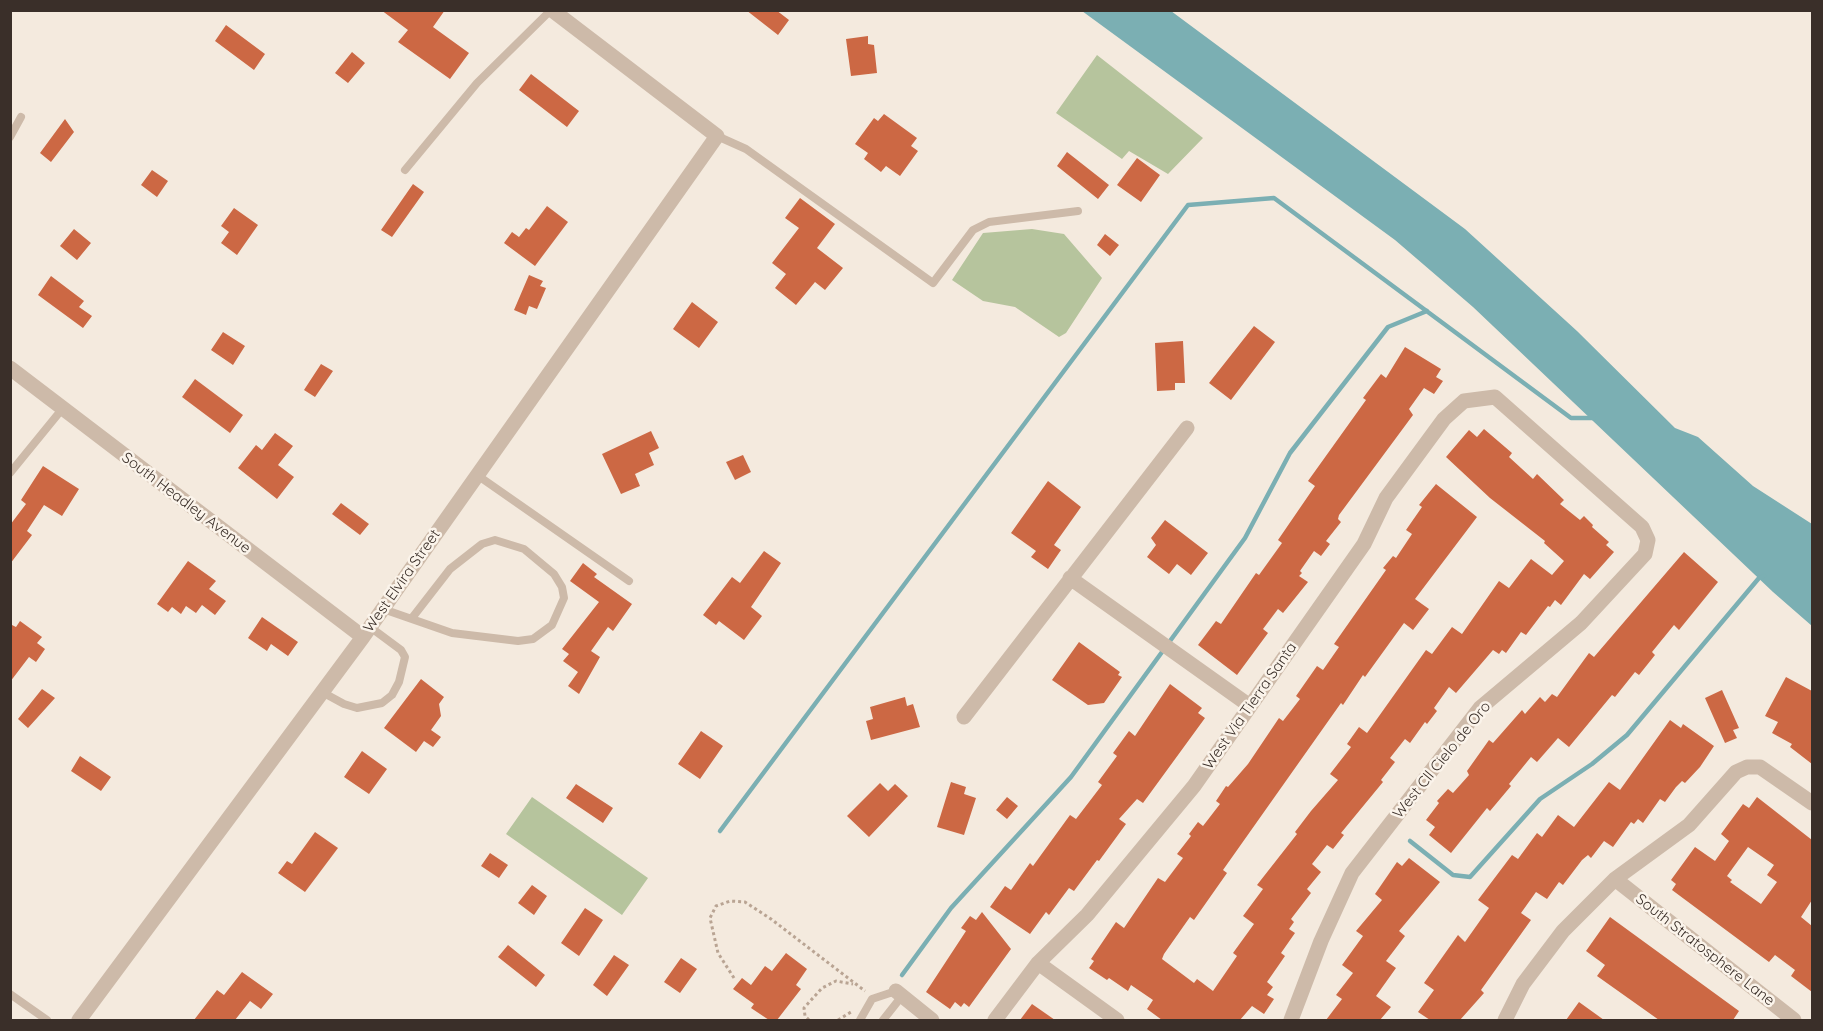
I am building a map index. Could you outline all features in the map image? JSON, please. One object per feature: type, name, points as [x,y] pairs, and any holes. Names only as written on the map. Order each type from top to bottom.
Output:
[{"type":"street","points":[[552,10],[717,136]]},
{"type":"street","name":"West Elvira Street","points":[[78,1020],[383,609],[717,136]]},
{"type":"street","name":"South Headley Avenue","points":[[10,368],[366,632]]},
{"type":"street","name":"West Cll Cielo de Oro","points":[[1291,1020],[1321,941],[1352,873],[1480,708],[1581,623],[1644,554],[1648,540],[1642,527],[1495,397]]},
{"type":"street","name":"West Via Tierra Santa","points":[[995,1020],[1038,963],[1087,915],[1194,786],[1364,544],[1386,498],[1443,419],[1464,401],[1495,397]]},
{"type":"street","points":[[964,717],[1188,428]]},
{"type":"street","points":[[1070,578],[1250,706]]},
{"type":"street","points":[[1505,1020],[1523,984],[1563,931],[1615,879],[1689,825],[1736,772],[1747,767],[1760,767],[1772,773],[1812,804]]},
{"type":"street","name":"South Stratosphere Lane","points":[[1615,879],[1794,1020]]},
{"type":"street","points":[[1038,963],[1118,1020]]},
{"type":"street","points":[[899,993],[932,1020]]},
{"type":"lane","points":[[405,170],[477,83],[552,10]]},
{"type":"lane","points":[[10,137],[21,117]]},
{"type":"lane","points":[[717,136],[746,149],[933,283],[973,230],[989,222],[1078,211]]},
{"type":"lane","points":[[10,473],[63,408]]},
{"type":"lane","points":[[477,475],[629,581]]},
{"type":"lane","points":[[383,609],[452,633],[518,641],[533,639],[552,625],[564,598],[562,587],[554,574],[524,549],[495,540],[482,544],[450,569],[412,618]]},
{"type":"lane","points":[[322,692],[357,708],[371,707],[393,695],[399,682],[405,657],[401,650],[366,632]]},
{"type":"lane","points":[[860,1020],[872,999],[899,993]]},
{"type":"lane","points":[[883,1020],[899,993]]},
{"type":"lane","points":[[10,994],[47,1020]]},
{"type":"path","points":[[734,978],[718,953],[710,918],[716,906],[730,901],[745,902],[762,913],[855,984],[877,997]]},
{"type":"path","points":[[809,1020],[805,1016],[804,1008],[822,988],[836,981],[855,984]]},
{"type":"green space","points":[[1097,55],[1203,138],[1168,174],[1129,151],[1122,159],[1056,113]]},
{"type":"green space","points":[[1032,229],[1064,234],[1102,278],[1066,333],[1059,337],[1015,307],[983,301],[952,280],[983,233]]},
{"type":"green space","points":[[532,797],[648,878],[622,915],[506,834]]},
{"type":"water","points":[[1082,11],[1171,11],[1465,229],[1577,331],[1675,428],[1698,437],[1753,486],[1812,524],[1812,626],[1773,592],[1473,307],[1395,240]]},
{"type":"building","points":[[381,10],[445,10],[433,27],[469,53],[450,79],[398,42],[408,30]]},
{"type":"building","points":[[746,10],[776,10],[789,20],[778,35]]},
{"type":"building","points":[[226,25],[265,54],[254,70],[215,41]]},
{"type":"building","points":[[868,36],[868,44],[874,45],[877,73],[851,76],[846,39]]},
{"type":"building","points":[[352,52],[365,63],[348,83],[335,73]]},
{"type":"building","points":[[531,74],[579,111],[567,127],[519,90]]},
{"type":"building","points":[[884,114],[917,138],[911,146],[918,151],[900,176],[886,166],[881,172],[864,159],[868,153],[855,144],[874,118],[878,121]]},
{"type":"building","points":[[65,119],[74,132],[51,162],[40,153]]},
{"type":"building","points":[[1067,152],[1109,185],[1098,199],[1057,166]]},
{"type":"building","points":[[1137,158],[1160,175],[1141,202],[1117,185]]},
{"type":"building","points":[[152,170],[168,181],[157,197],[141,185]]},
{"type":"building","points":[[413,184],[424,192],[392,237],[381,230]]},
{"type":"building","points":[[800,198],[835,224],[817,248],[843,268],[825,290],[815,282],[796,305],[775,288],[786,274],[772,263],[799,228],[785,218]]},
{"type":"building","points":[[547,206],[568,222],[535,266],[504,243],[512,232],[519,237],[526,228],[529,230]]},
{"type":"building","points":[[234,208],[258,225],[237,255],[221,243],[229,232],[221,226]]},
{"type":"building","points":[[74,229],[91,243],[77,260],[60,246]]},
{"type":"building","points":[[1105,234],[1119,245],[1110,256],[1097,245]]},
{"type":"building","points":[[529,275],[543,281],[540,286],[546,288],[537,309],[529,306],[526,315],[514,310]]},
{"type":"building","points":[[51,276],[84,301],[79,307],[92,316],[83,328],[38,295]]},
{"type":"building","points":[[692,302],[718,322],[699,348],[673,329]]},
{"type":"building","points":[[1254,326],[1275,342],[1231,400],[1209,383]]},
{"type":"building","points":[[223,332],[245,346],[233,365],[211,350]]},
{"type":"building","points":[[1183,341],[1185,383],[1175,383],[1175,390],[1157,391],[1155,343]]},
{"type":"building","points":[[1405,347],[1441,369],[1436,377],[1443,381],[1434,394],[1424,388],[1409,409],[1413,415],[1339,515],[1338,519],[1341,522],[1326,541],[1330,544],[1321,556],[1314,551],[1300,571],[1302,573],[1299,576],[1308,582],[1283,613],[1278,609],[1263,629],[1268,633],[1237,675],[1198,645],[1216,621],[1221,624],[1256,573],[1259,575],[1282,543],[1278,540],[1315,486],[1308,481],[1366,400],[1363,398],[1381,374],[1386,378]]},
{"type":"building","points":[[321,364],[333,371],[315,397],[304,390]]},
{"type":"building","points":[[195,379],[243,415],[230,433],[182,397]]},
{"type":"building","points":[[1484,429],[1512,453],[1509,457],[1533,479],[1537,474],[1564,500],[1560,504],[1580,520],[1584,516],[1593,525],[1592,527],[1609,542],[1606,545],[1614,552],[1590,579],[1584,574],[1561,605],[1555,600],[1550,607],[1548,606],[1526,635],[1521,632],[1506,653],[1502,650],[1499,654],[1493,650],[1456,693],[1449,687],[1434,708],[1437,711],[1427,724],[1425,722],[1410,743],[1405,739],[1390,758],[1395,762],[1381,780],[1383,782],[1341,833],[1344,835],[1333,849],[1327,845],[1312,864],[1321,872],[1307,889],[1311,893],[1291,919],[1294,922],[1289,929],[1295,933],[1281,953],[1285,956],[1267,982],[1273,987],[1267,995],[1274,999],[1264,1014],[1252,1006],[1240,1020],[1162,1020],[1147,1009],[1153,1000],[1131,985],[1128,991],[1109,978],[1107,980],[1089,968],[1094,961],[1091,959],[1116,922],[1124,928],[1158,878],[1165,882],[1183,858],[1177,854],[1191,836],[1189,834],[1198,822],[1203,826],[1220,804],[1216,801],[1226,786],[1228,787],[1248,764],[1279,718],[1283,721],[1300,699],[1296,696],[1317,666],[1323,670],[1339,647],[1334,644],[1386,570],[1383,568],[1393,556],[1396,558],[1412,534],[1406,530],[1422,507],[1419,505],[1436,484],[1477,517],[1415,599],[1429,609],[1413,630],[1404,623],[1365,677],[1363,675],[1343,705],[1341,703],[1223,870],[1227,873],[1194,920],[1190,917],[1164,954],[1162,959],[1194,983],[1197,979],[1213,991],[1237,956],[1233,953],[1254,924],[1243,916],[1263,889],[1257,885],[1297,834],[1295,832],[1311,811],[1338,780],[1330,774],[1351,747],[1347,744],[1359,727],[1367,733],[1426,650],[1432,654],[1452,627],[1462,634],[1499,581],[1509,588],[1531,559],[1552,575],[1564,561],[1544,543],[1545,541],[1490,498],[1446,457],[1469,430],[1477,437]]},
{"type":"building","points":[[651,431],[659,448],[649,453],[654,465],[635,474],[640,486],[621,494],[602,454]]},
{"type":"building","points":[[275,433],[293,446],[278,465],[294,477],[277,499],[238,468],[256,445],[262,450]]},
{"type":"building","points":[[743,455],[751,472],[735,480],[726,462]]},
{"type":"building","points":[[43,466],[79,489],[62,516],[44,505],[27,531],[32,535],[10,564],[10,525],[26,504],[21,500]]},
{"type":"building","points":[[1048,481],[1081,507],[1054,545],[1061,550],[1048,569],[1031,557],[1036,551],[1011,533]]},
{"type":"building","points":[[341,503],[369,524],[360,535],[332,514]]},
{"type":"building","points":[[1165,520],[1208,553],[1191,575],[1177,564],[1169,574],[1147,557],[1156,545],[1151,538]]},
{"type":"building","points":[[764,551],[781,563],[751,607],[762,616],[744,640],[719,621],[716,625],[703,615],[732,577],[740,583]]},
{"type":"building","points":[[1684,552],[1718,582],[1679,630],[1674,625],[1652,652],[1655,655],[1639,675],[1635,672],[1615,697],[1612,695],[1569,747],[1558,738],[1537,762],[1531,757],[1509,784],[1511,786],[1490,811],[1487,808],[1451,853],[1429,835],[1435,827],[1426,820],[1439,803],[1437,801],[1448,789],[1453,793],[1469,775],[1467,771],[1489,740],[1493,743],[1522,710],[1525,714],[1540,697],[1545,702],[1552,694],[1557,697],[1589,653],[1594,657]]},
{"type":"building","points":[[188,561],[216,581],[209,589],[226,601],[215,615],[202,605],[196,613],[186,606],[181,614],[172,607],[168,612],[157,604]]},
{"type":"building","points":[[583,563],[597,574],[594,577],[632,604],[613,631],[608,627],[591,651],[600,657],[579,694],[568,686],[578,672],[563,661],[569,654],[562,649],[599,602],[570,581]]},
{"type":"building","points":[[262,617],[298,642],[288,656],[271,644],[267,651],[248,638]]},
{"type":"building","points":[[20,621],[42,637],[37,643],[45,649],[36,662],[29,657],[10,682],[10,624],[16,627]]},
{"type":"building","points":[[1079,642],[1120,672],[1118,675],[1122,677],[1104,703],[1088,705],[1052,680]]},
{"type":"building","points":[[1786,677],[1812,691],[1812,764],[1790,747],[1792,744],[1772,733],[1778,722],[1765,716]]},
{"type":"building","points":[[421,679],[444,697],[439,704],[441,716],[431,730],[441,737],[433,747],[424,741],[416,752],[384,728]]},
{"type":"building","points":[[1170,684],[1202,708],[1198,713],[1205,718],[1143,803],[1137,799],[1119,819],[1126,824],[1099,861],[1097,860],[1074,891],[1069,888],[1049,915],[1046,912],[1030,934],[990,907],[1005,886],[1011,890],[1030,863],[1033,866],[1070,815],[1076,819],[1102,785],[1098,782],[1117,756],[1113,753],[1129,731],[1135,736]]},
{"type":"building","points":[[42,689],[55,698],[28,728],[18,719]]},
{"type":"building","points":[[1722,690],[1739,728],[1733,730],[1737,738],[1725,743],[1705,698]]},
{"type":"building","points":[[905,697],[907,706],[913,704],[920,727],[871,740],[866,721],[873,719],[870,707]]},
{"type":"building","points":[[1670,720],[1681,728],[1683,724],[1714,746],[1700,767],[1685,783],[1682,781],[1676,787],[1665,802],[1660,799],[1643,823],[1638,819],[1634,824],[1631,822],[1613,847],[1604,841],[1591,858],[1588,855],[1582,860],[1563,885],[1559,882],[1547,899],[1536,892],[1521,913],[1531,920],[1481,990],[1484,993],[1460,1020],[1430,1020],[1418,1012],[1434,990],[1424,983],[1458,935],[1465,942],[1489,908],[1478,900],[1512,855],[1518,859],[1537,833],[1542,837],[1558,815],[1574,827],[1609,782],[1620,790]]},
{"type":"building","points":[[701,731],[723,746],[700,779],[678,764]]},
{"type":"building","points":[[362,751],[387,769],[369,794],[344,777]]},
{"type":"building","points":[[80,756],[111,777],[101,791],[71,771]]},
{"type":"building","points":[[951,782],[966,787],[964,794],[976,798],[964,835],[937,827]]},
{"type":"building","points":[[880,783],[888,791],[895,784],[908,796],[869,837],[847,816]]},
{"type":"building","points":[[576,784],[613,808],[603,823],[566,798]]},
{"type":"building","points":[[1007,797],[1018,806],[1007,819],[996,810]]},
{"type":"building","points":[[1757,797],[1812,840],[1812,900],[1801,917],[1812,926],[1812,992],[1791,976],[1795,970],[1775,955],[1769,962],[1672,890],[1676,884],[1671,880],[1695,847],[1715,861],[1729,841],[1721,834],[1743,804],[1749,808]],"holes":[[[1748,847],[1774,865],[1767,875],[1777,882],[1761,904],[1730,882],[1732,880],[1727,876]]]},
{"type":"building","points":[[315,832],[338,848],[305,892],[278,873],[287,861],[292,864]]},
{"type":"building","points":[[490,853],[508,865],[499,878],[481,866]]},
{"type":"building","points":[[1409,858],[1440,882],[1399,931],[1405,936],[1386,961],[1396,968],[1376,996],[1391,1007],[1380,1020],[1326,1020],[1342,999],[1336,995],[1353,973],[1342,965],[1363,936],[1356,931],[1382,900],[1375,894],[1397,862],[1402,866]]},
{"type":"building","points":[[532,885],[547,896],[534,915],[518,903]]},
{"type":"building","points":[[585,908],[603,920],[579,956],[561,943]]},
{"type":"building","points":[[982,912],[1011,949],[969,1007],[964,1003],[961,1007],[955,1002],[950,1009],[926,992],[966,931],[961,928],[970,916],[976,920]]},
{"type":"building","points":[[1610,917],[1739,1011],[1733,1020],[1659,1020],[1597,976],[1605,965],[1586,951]]},
{"type":"building","points":[[508,945],[545,975],[536,987],[498,957]]},
{"type":"building","points":[[786,953],[807,969],[796,985],[801,989],[777,1020],[769,1020],[751,1008],[754,1004],[733,989],[742,978],[751,985],[765,966],[772,971]]},
{"type":"building","points":[[614,955],[629,965],[607,996],[593,985]]},
{"type":"building","points":[[681,958],[697,969],[680,993],[664,982]]},
{"type":"building","points":[[242,972],[273,994],[261,1009],[250,1001],[235,1020],[194,1020],[217,990],[224,995]]},
{"type":"building","points":[[1579,1002],[1604,1020],[1566,1020]]},
{"type":"building","points":[[1032,1004],[1055,1020],[1020,1020]]},
{"type":"waterway","points":[[720,831],[1188,205],[1274,198],[1571,418],[1594,418]]},
{"type":"waterway","points":[[902,975],[951,908],[1071,777],[1245,538],[1290,453],[1388,327],[1427,311]]},
{"type":"waterway","points":[[1410,841],[1453,875],[1470,877],[1540,799],[1592,764],[1627,735],[1759,578],[1764,576]]}]
